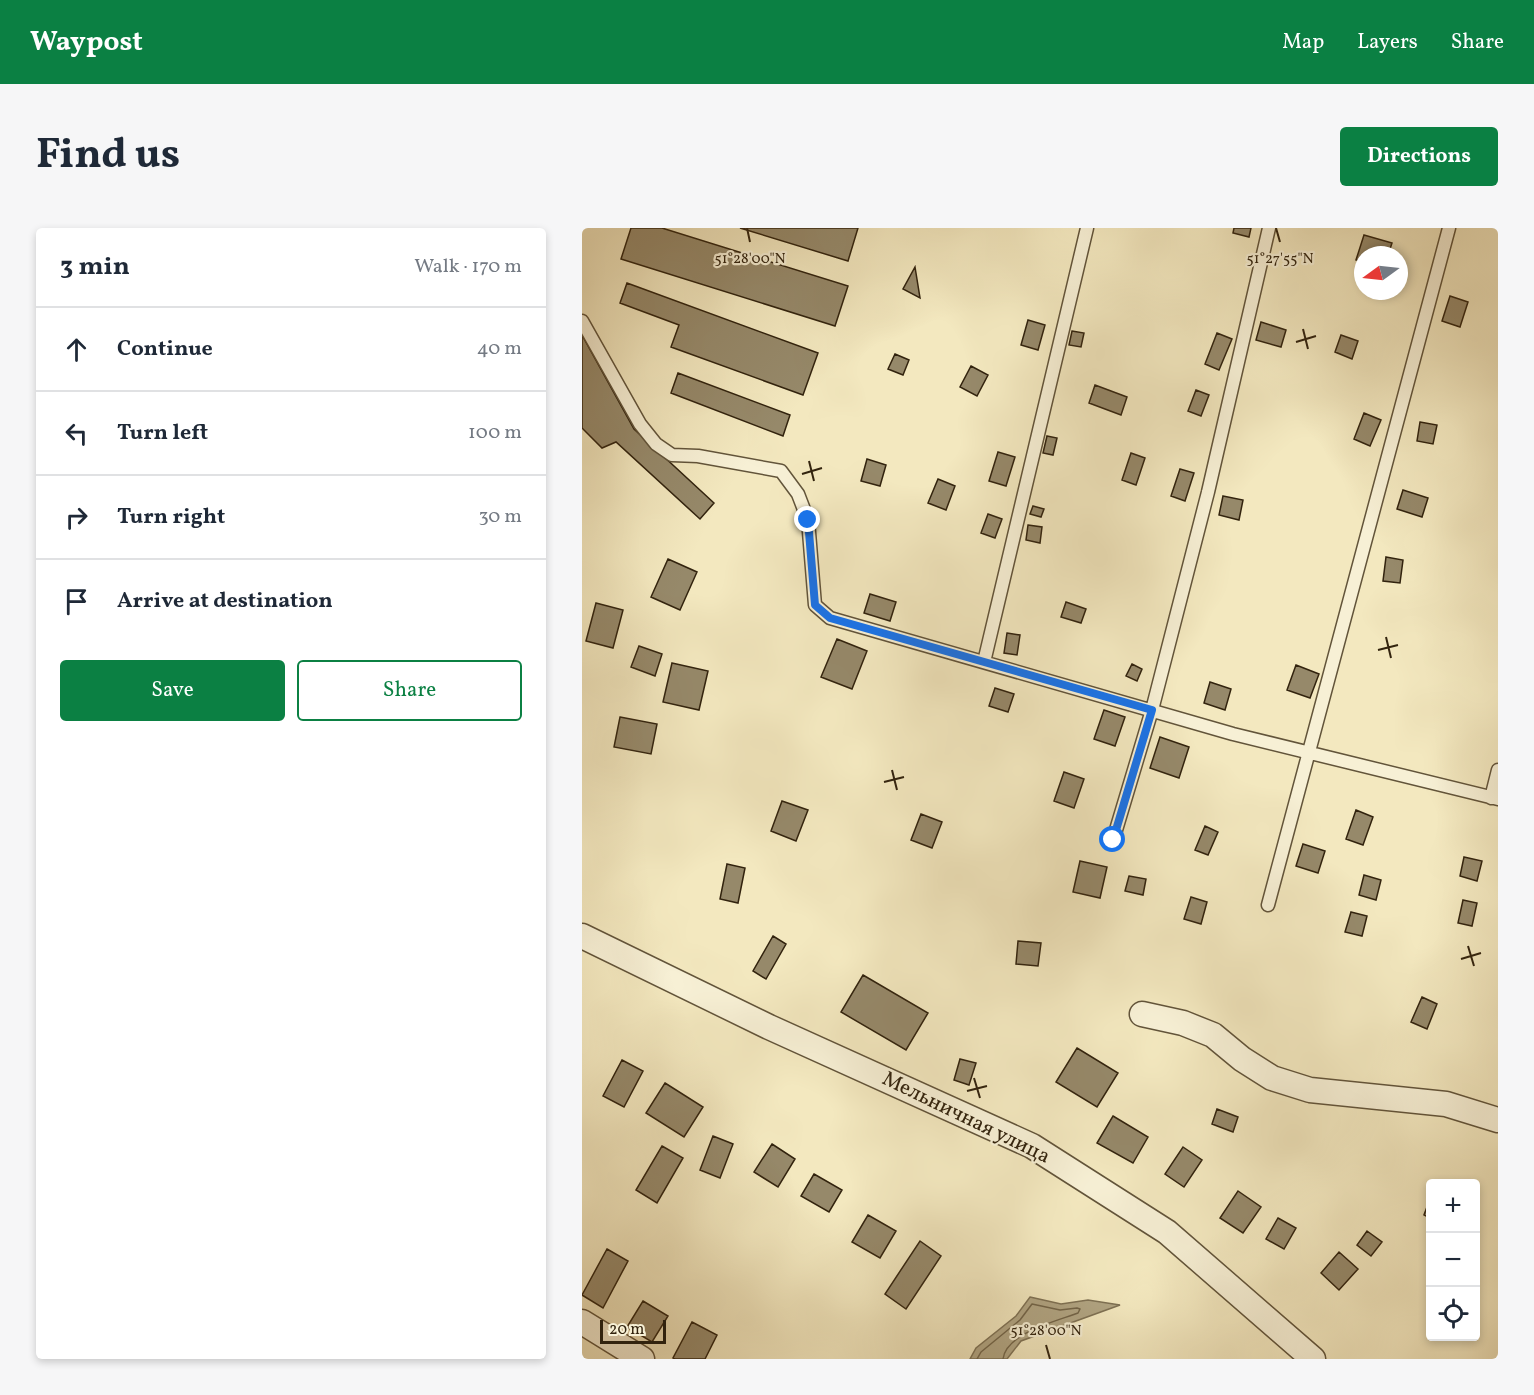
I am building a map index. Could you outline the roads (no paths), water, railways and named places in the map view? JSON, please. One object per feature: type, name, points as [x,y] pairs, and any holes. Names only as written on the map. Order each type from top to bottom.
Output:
[{"type":"street","name":"Мельничная улица","points":[[582,936],[769,1027],[1032,1146],[1167,1232],[1313,1359]]},
{"type":"street","points":[[1142,1014],[1183,1023],[1214,1035],[1242,1059],[1272,1078],[1310,1090],[1446,1104],[1498,1120]]},
{"type":"street","points":[[582,1322],[642,1359]]},
{"type":"lane","points":[[984,662],[1087,228]]},
{"type":"lane","points":[[1113,840],[1152,710],[1208,492],[1269,228]]},
{"type":"lane","points":[[1268,905],[1449,228]]},
{"type":"lane","points":[[582,321],[640,424],[656,444],[672,455],[698,456],[782,471],[798,494],[808,520],[815,605],[830,618],[1310,753],[1494,798],[1498,770]]},
{"type":"water","points":[[1030,1297],[1061,1304],[1088,1300],[1120,1305],[1021,1341],[1007,1359],[970,1359],[976,1348],[1016,1316]]}]
